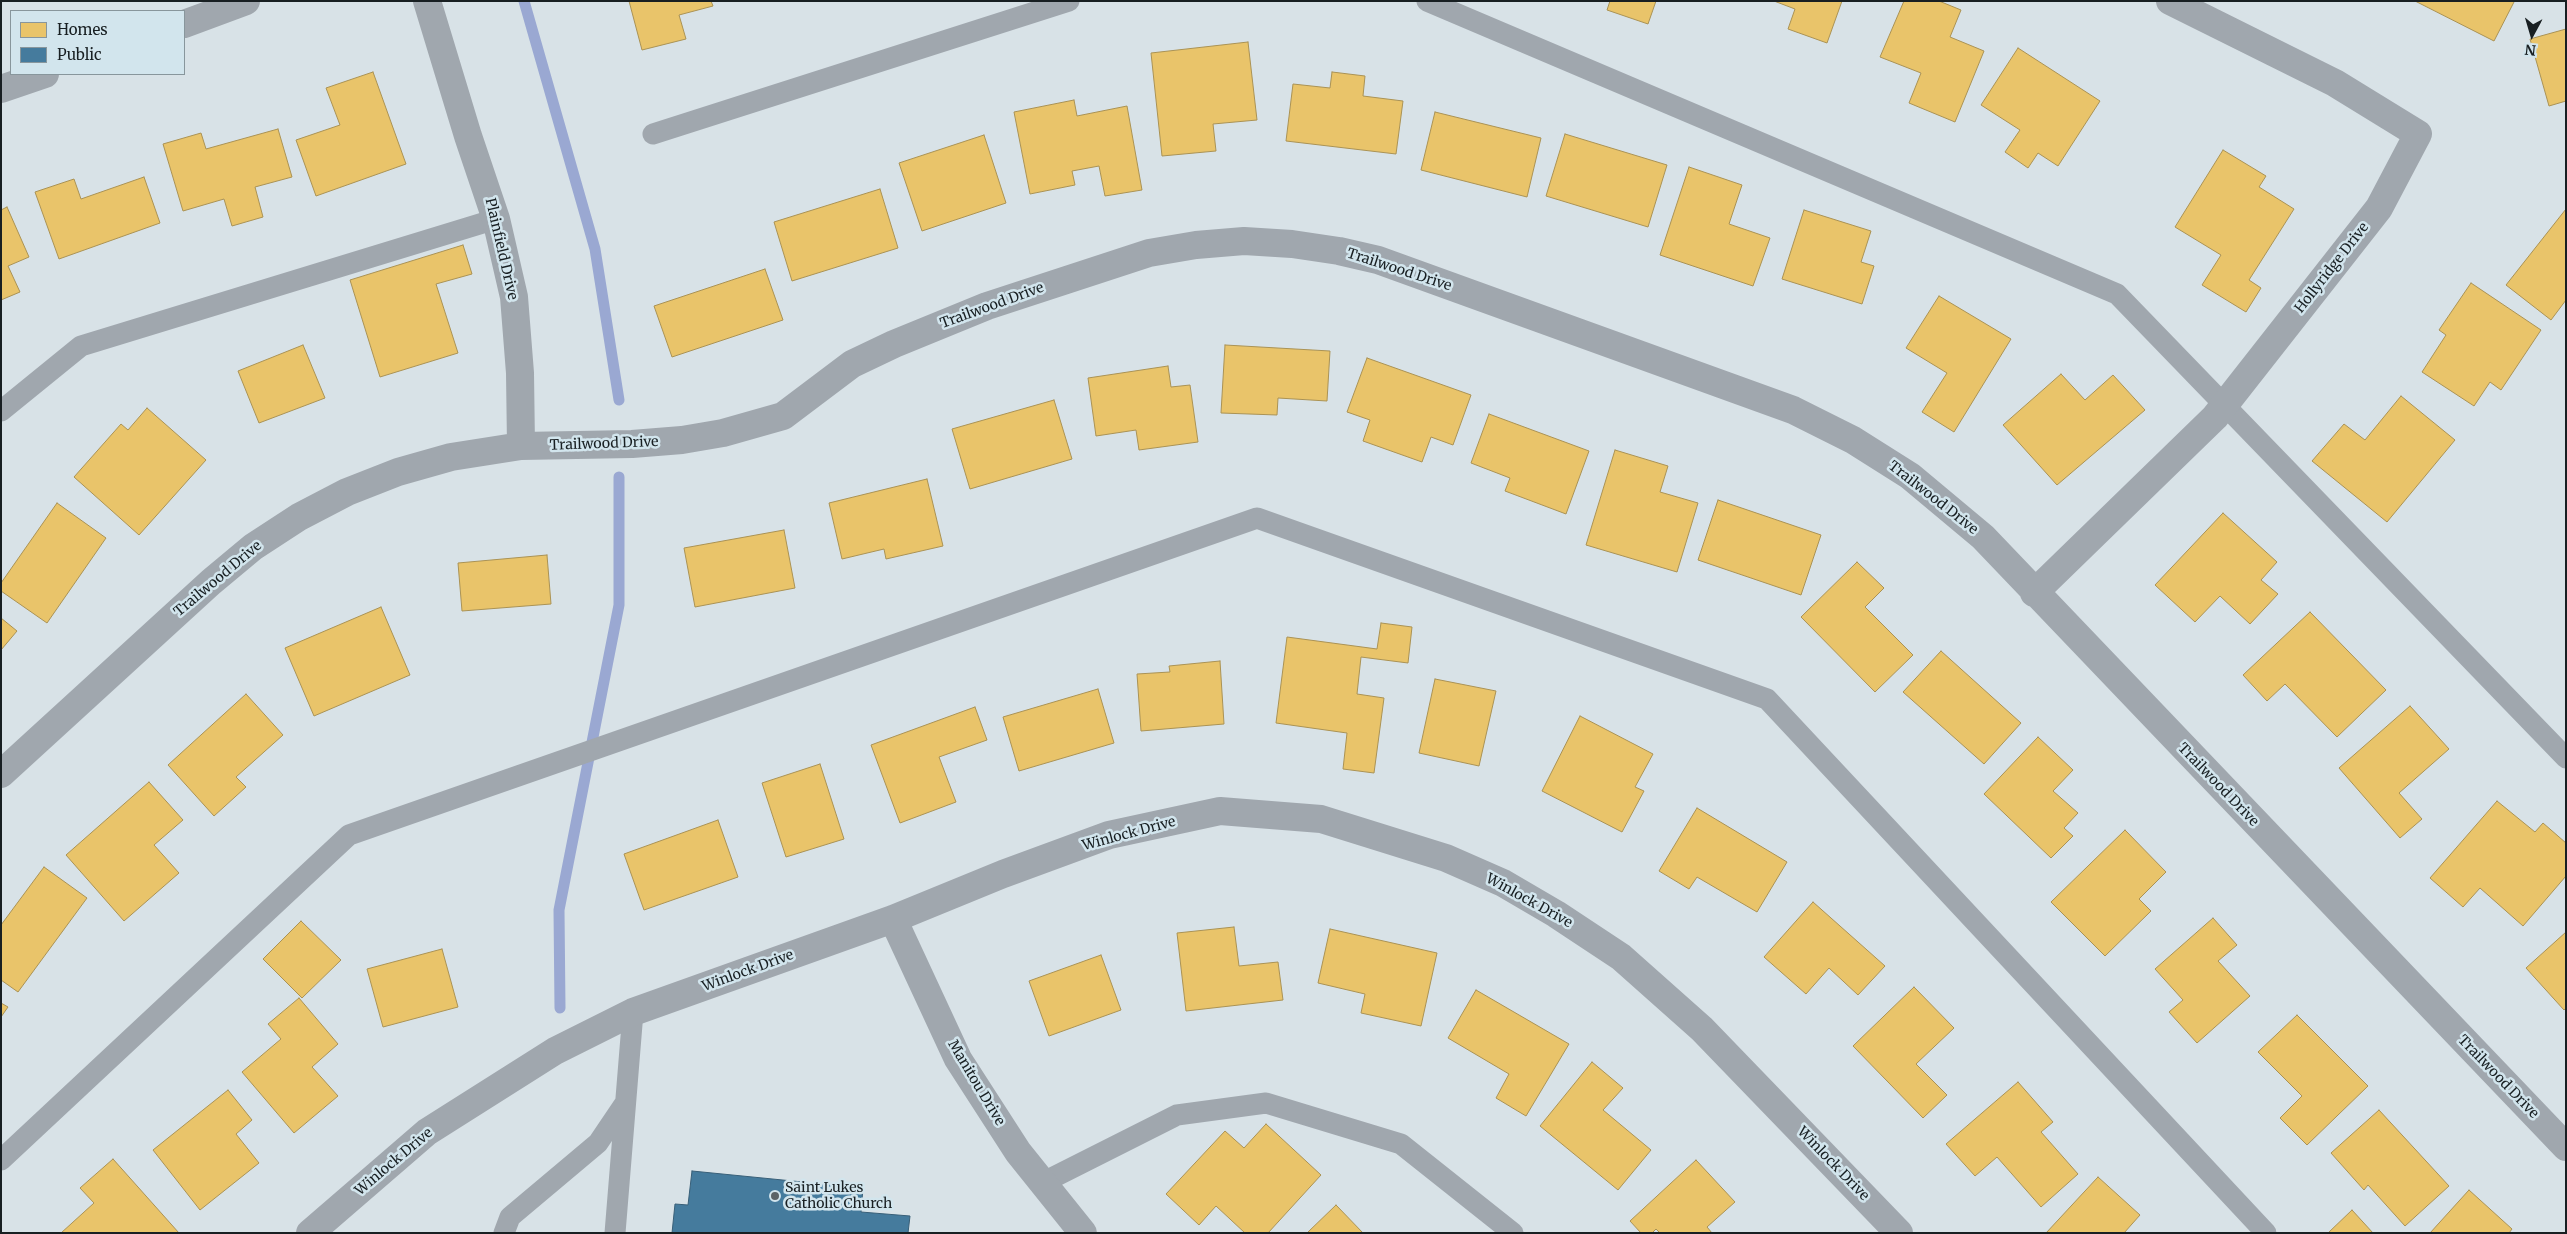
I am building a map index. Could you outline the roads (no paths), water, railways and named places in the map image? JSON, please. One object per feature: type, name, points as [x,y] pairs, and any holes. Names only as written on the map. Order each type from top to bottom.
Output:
[{"type":"street","points":[[185,24],[246,1]]},
{"type":"street","name":"Plainfield Drive","points":[[427,1],[468,136],[496,219],[514,297],[520,372],[521,446]]},
{"type":"street","name":"Hollyridge Drive","points":[[2034,593],[2215,417],[2379,208],[2418,134],[2335,83],[2170,1]]},
{"type":"street","points":[[1,89],[42,75]]},
{"type":"street","name":"Trailwood Drive","points":[[1,774],[211,582],[253,547],[299,517],[348,492],[398,472],[451,457],[521,446],[632,444],[682,440],[723,433],[783,416],[852,364],[894,344],[996,303],[1149,253],[1196,245],[1244,241],[1292,244],[1339,251],[1378,260],[1793,410],[1853,440],[1910,476],[1982,537],[2566,1147]]},
{"type":"street","name":"Winlock Drive","points":[[310,1233],[427,1132],[554,1051],[633,1012],[893,919],[1003,874],[1109,836],[1220,811],[1260,812],[1330,822],[1446,858],[1503,883],[1556,914],[1621,957],[1702,1029],[1899,1233]]},
{"type":"street","name":"Manitou Drive","points":[[893,919],[958,1059],[1018,1152],[1083,1233]]},
{"type":"lane","points":[[653,134],[1069,1]]},
{"type":"lane","points":[[1427,1],[2117,294],[2566,758]]},
{"type":"lane","points":[[1,411],[80,346],[496,219]]},
{"type":"lane","points":[[1,1160],[349,835],[1257,518],[1767,699],[2266,1233]]},
{"type":"lane","points":[[615,1233],[633,1012]]},
{"type":"lane","points":[[504,1233],[510,1217],[598,1143],[627,1101]]},
{"type":"lane","points":[[1042,1183],[1177,1115],[1266,1103],[1401,1144],[1513,1233]]},
{"type":"waterway","points":[[524,1],[595,249],[619,400]]},
{"type":"waterway","points":[[560,1008],[559,910],[619,605],[619,477]]},
{"type":"place","name":"Saint Lukes Catholic Church","points":[[775,1196]]}]
